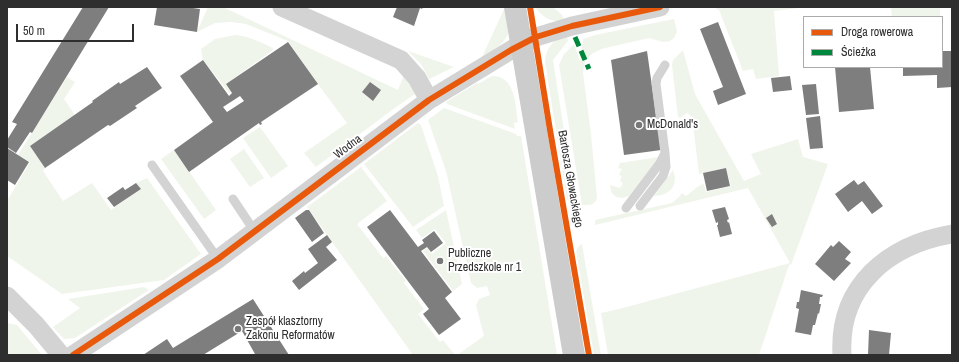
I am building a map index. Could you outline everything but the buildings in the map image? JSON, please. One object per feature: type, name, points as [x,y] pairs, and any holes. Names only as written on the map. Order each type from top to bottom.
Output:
[{"type":"street","points":[[282,7],[401,60],[417,78],[429,100]]},
{"type":"street","name":"Bartosza Głowackiego","points":[[515,7],[529,41],[550,130],[589,355]]},
{"type":"street","name":"Bartosza Głowackiego","points":[[530,7],[529,41],[574,355]]},
{"type":"street","name":"Wodna","points":[[73,355],[218,259],[429,100],[529,41],[579,24],[660,7]]},
{"type":"street","points":[[842,355],[843,324],[850,304],[860,287],[874,270],[889,258],[907,248],[952,234]]},
{"type":"street","points":[[7,296],[36,325],[61,355]]},
{"type":"lane","points":[[640,206],[664,176],[666,167],[656,84],[657,78],[665,65]]},
{"type":"lane","points":[[626,208],[665,153]]},
{"type":"lane","points":[[152,164],[218,259]]},
{"type":"lane","points":[[233,199],[255,232]]},
{"type":"shaded area","points":[[208,7],[223,7],[398,90],[405,72],[416,87],[415,94],[316,167],[304,153],[347,123],[288,41],[246,24],[231,22],[215,23],[197,32]]},
{"type":"shaded area","points":[[505,7],[509,24],[508,35],[502,43],[482,57]]},
{"type":"shaded area","points":[[535,7],[553,7],[563,16],[564,21],[551,20],[541,14]]},
{"type":"shaded area","points":[[716,7],[799,8],[774,11],[779,76],[756,79],[753,69],[743,71],[719,10],[717,10]]},
{"type":"shaded area","points":[[891,7],[940,7],[940,16],[892,16]]},
{"type":"shaded area","points":[[674,19],[677,32],[674,38],[670,41],[663,42],[649,38],[601,49],[592,54],[585,61],[583,73],[597,198],[593,204],[582,205],[559,65],[564,54],[574,44],[580,61],[583,39],[595,35]]},
{"type":"shaded area","points":[[235,35],[254,40],[273,48],[273,50],[226,84],[231,92],[229,93],[203,60],[201,49],[215,39]]},
{"type":"shaded area","points":[[567,35],[568,41],[553,60],[576,207],[567,199],[545,62],[547,52],[551,45],[558,39]]},
{"type":"shaded area","points":[[683,50],[695,94],[744,181],[761,174],[751,154],[798,139],[803,157],[828,164],[791,265],[790,264],[788,268],[759,355],[608,355],[601,313],[790,263],[748,188],[595,225],[595,220],[672,203],[682,193],[686,196],[700,185],[704,184],[706,192],[731,186],[726,168],[699,174],[692,117],[687,113],[680,118],[678,117],[672,65],[673,60]]},
{"type":"shaded area","points":[[408,51],[454,67],[429,79],[421,64]]},
{"type":"shaded area","points":[[492,76],[500,77],[510,86],[515,100],[518,122],[514,123],[515,129],[447,104],[446,102],[477,83],[478,84]]},
{"type":"shaded area","points":[[67,77],[75,82],[64,99],[75,115],[30,146],[45,168],[43,171],[63,201],[92,183],[111,210],[141,189],[136,183],[147,178],[201,254],[164,280],[62,294],[7,256],[7,201],[30,162],[18,155]]},
{"type":"shaded area","points":[[444,108],[516,134],[517,136],[521,136],[557,355],[457,355],[484,336],[476,305],[479,299],[490,295],[487,286],[477,288],[471,283],[446,171],[428,120]]},
{"type":"shaded area","points":[[418,123],[421,125],[438,176],[444,206],[413,227],[364,164]]},
{"type":"shaded area","points":[[260,127],[288,166],[271,178],[243,138]]},
{"type":"shaded area","points":[[244,149],[264,178],[250,187],[230,159]]},
{"type":"shaded area","points":[[174,150],[216,210],[204,219],[161,159]]},
{"type":"shaded area","points":[[659,157],[629,196],[622,198],[616,197],[611,192],[610,185],[620,188],[623,183],[620,181],[622,176],[619,175],[622,169],[618,168],[620,163]]},
{"type":"shaded area","points":[[361,167],[387,201],[357,224],[383,258],[386,256],[406,281],[404,283],[424,309],[418,314],[440,342],[443,340],[455,355],[413,355],[307,207]]},
{"type":"shaded area","points":[[673,170],[675,180],[672,189],[665,194],[654,196]]},
{"type":"shaded area","points":[[446,210],[462,284],[453,291],[423,251],[427,248],[432,254],[446,243],[435,229],[422,238],[416,230]]},
{"type":"shaded area","points":[[582,244],[601,355],[594,355],[576,251]]},
{"type":"shaded area","points":[[144,287],[149,290],[75,338],[64,339],[53,327],[80,308],[68,299]]},
{"type":"shaded area","points":[[7,323],[17,325],[42,355],[7,355]]},
{"type":"marked path","points":[[575,37],[589,69]]},
{"type":"cycle path","points":[[530,7],[589,355]]},
{"type":"cycle path","points":[[73,355],[218,259],[429,100],[511,50],[536,37],[572,26],[660,7]]},
{"type":"place","name":"McDonald's","points":[[639,125]]},
{"type":"place","name":"Publiczne Przedszkole nr 1","points":[[440,261]]},
{"type":"place","name":"Zespół klasztorny Zakonu Reformatów","points":[[238,329]]}]
